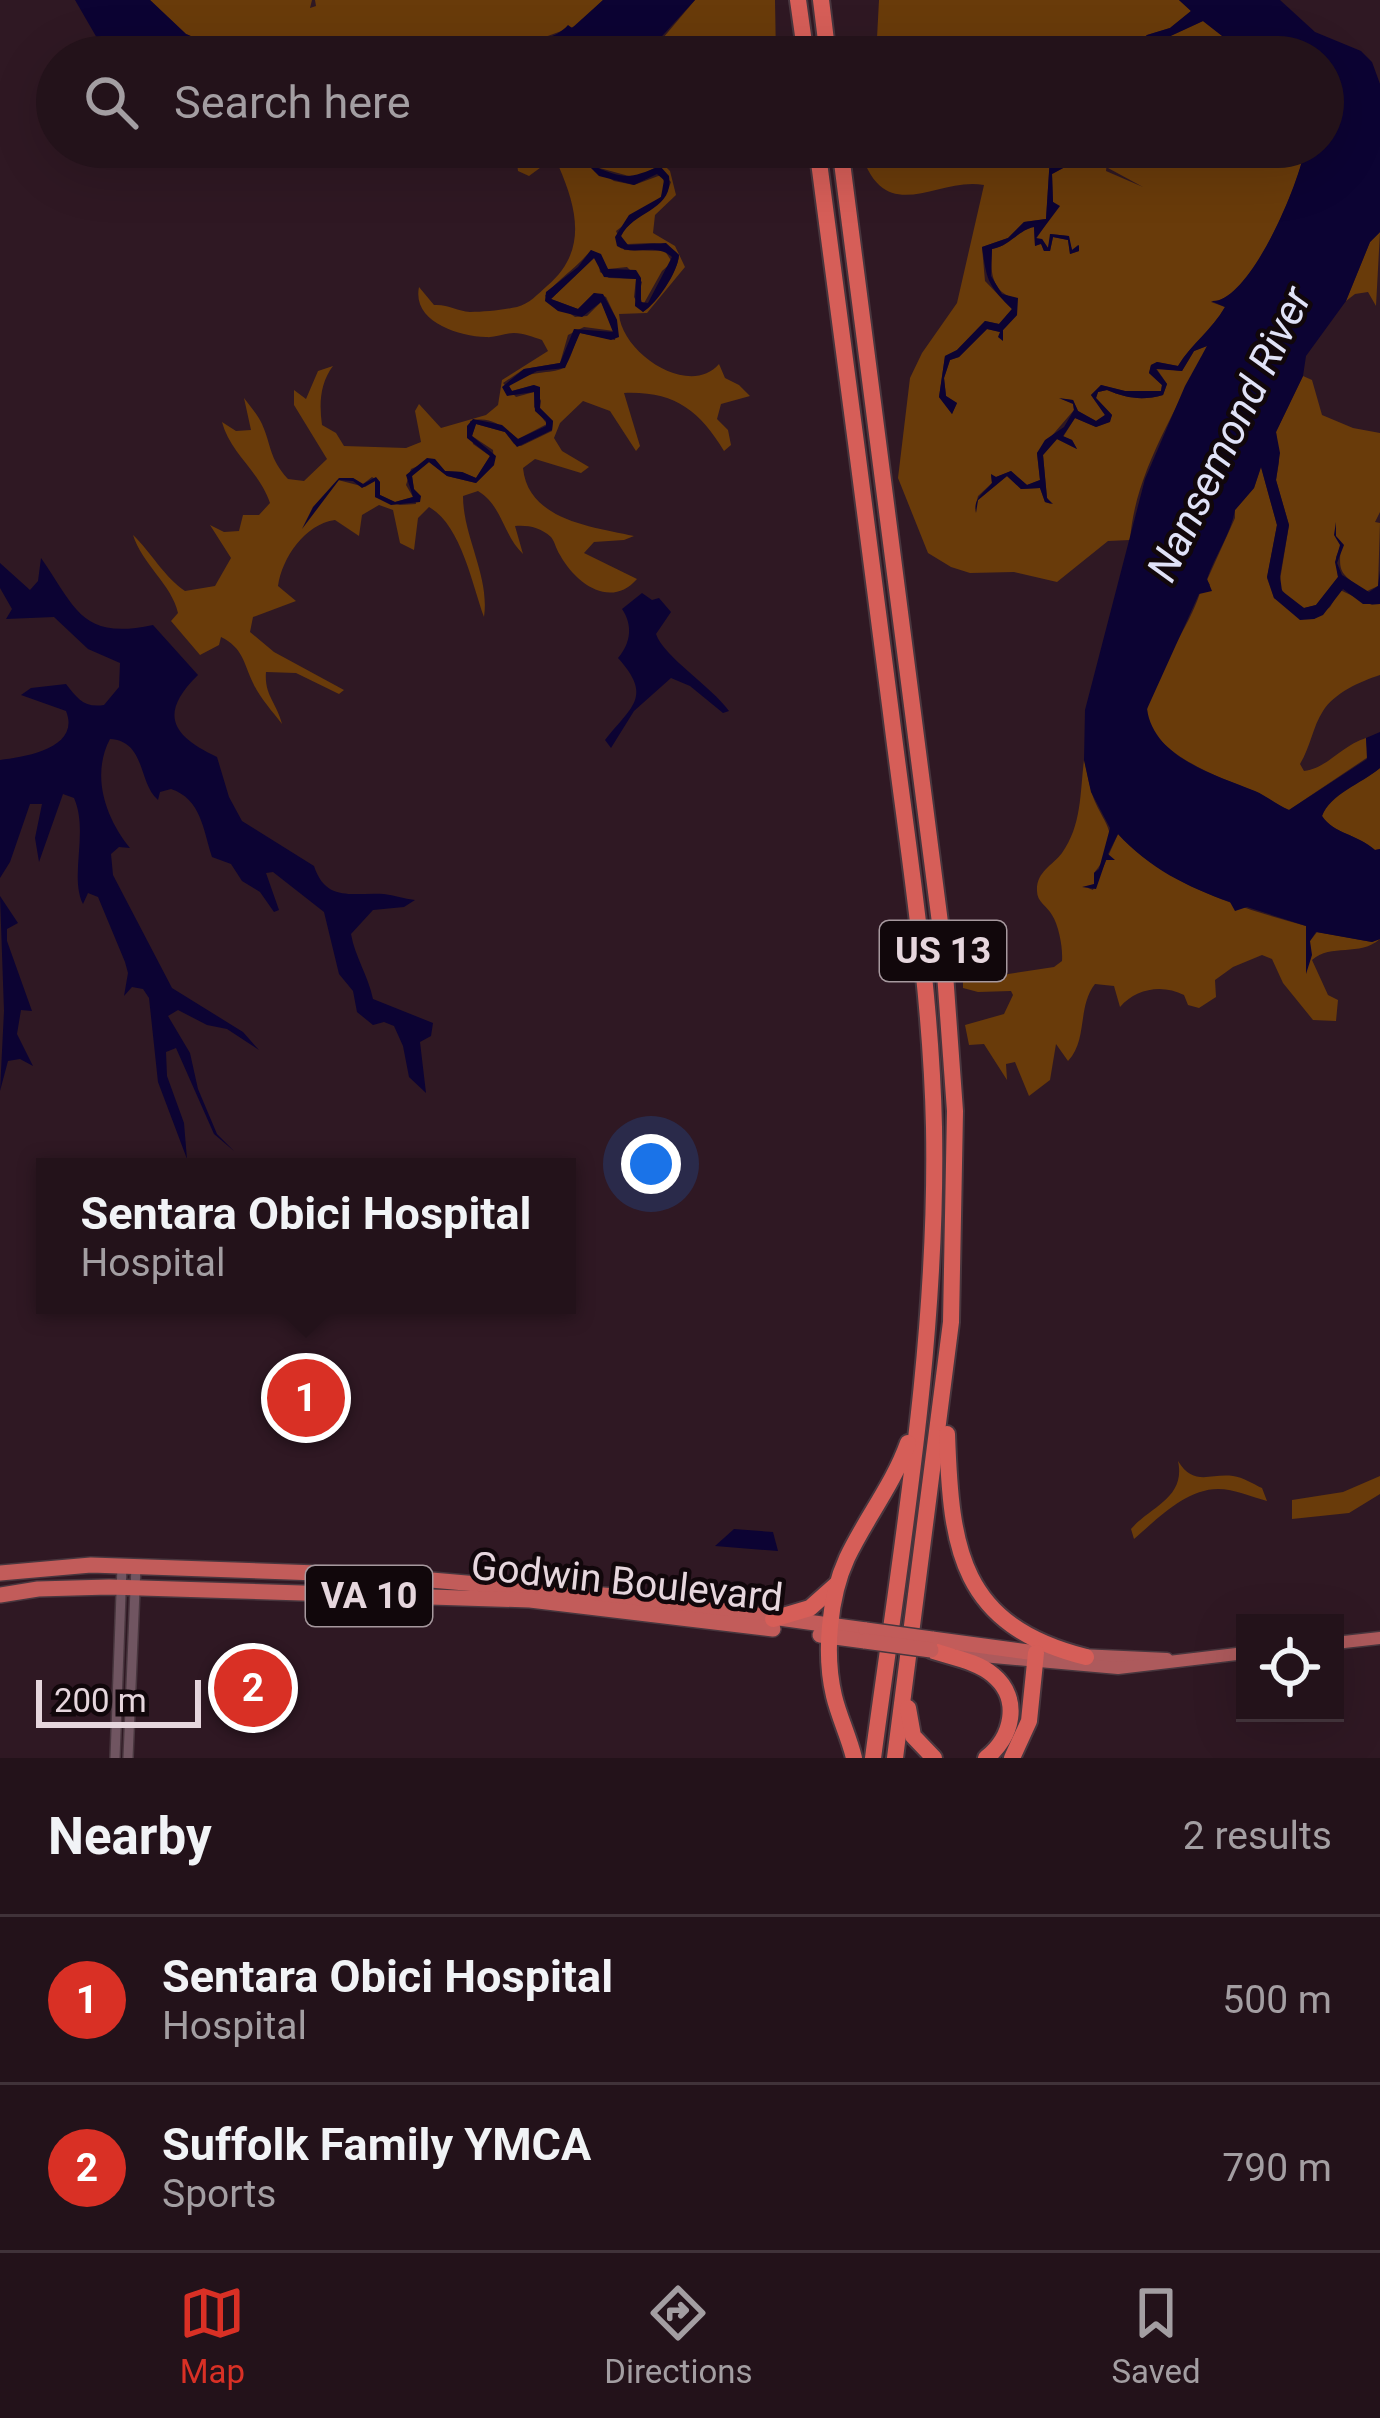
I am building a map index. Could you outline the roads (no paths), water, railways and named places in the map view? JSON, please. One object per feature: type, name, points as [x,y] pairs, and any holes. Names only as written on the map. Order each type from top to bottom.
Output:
[{"type":"highway","points":[[798,0],[803,36]]},
{"type":"highway","points":[[821,0],[825,36]]},
{"type":"highway","name":"US 13","points":[[821,168],[929,1032],[934,1184],[925,1378],[873,1758]]},
{"type":"highway","name":"US 13","points":[[843,168],[948,996],[956,1152],[951,1322],[895,1758]]},
{"type":"highway","points":[[951,1322],[948,1468],[953,1518],[968,1575],[981,1597],[1016,1630],[1039,1644],[1086,1657]]},
{"type":"highway","points":[[854,1758],[832,1688],[831,1631],[838,1584],[846,1560],[900,1467],[925,1378]]},
{"type":"highway","name":"Godwin Boulevard","points":[[0,1573],[66,1565],[129,1566],[456,1581],[626,1597],[831,1631]]},
{"type":"highway","points":[[772,1619],[810,1608],[838,1584]]},
{"type":"highway","name":"Godwin Boulevard","points":[[0,1595],[38,1589],[128,1588],[530,1600],[1036,1658]]},
{"type":"highway","points":[[931,1645],[981,1668],[1004,1688],[1010,1705],[1009,1728],[986,1758]]},
{"type":"highway","points":[[1012,1758],[1027,1732],[1036,1658]]},
{"type":"highway","points":[[908,1664],[911,1729],[917,1743],[934,1758]]},
{"type":"main road","points":[[1344,1642],[1380,1638]]},
{"type":"main road","name":"Godwin Boulevard","points":[[1036,1658],[1174,1660],[1236,1654]]},
{"type":"main road","name":"Godwin Boulevard","points":[[1036,1658],[1118,1668],[1174,1660]]},
{"type":"street","points":[[116,1758],[129,1566]]},
{"type":"street","points":[[128,1588],[128,1758]]},
{"type":"water","points":[[75,0],[150,0],[191,36],[96,36]]},
{"type":"water","points":[[603,0],[695,0],[662,36],[551,36],[568,25],[572,28]]},
{"type":"water","points":[[1179,0],[1280,0],[1325,36],[1222,36],[1203,21],[1170,36],[1146,36],[1170,28],[1191,11]]},
{"type":"water","name":"Nansemond River","points":[[1344,44],[1361,51],[1372,62],[1380,84],[1380,232],[1370,242],[1346,301],[1306,356],[1303,376],[1276,432],[1280,453],[1276,480],[1289,525],[1282,591],[1304,608],[1316,605],[1338,577],[1335,562],[1340,545],[1334,535],[1336,522],[1336,536],[1344,545],[1337,563],[1342,575],[1369,592],[1378,586],[1380,571],[1380,604],[1363,604],[1343,589],[1323,615],[1300,620],[1274,598],[1267,577],[1277,525],[1261,467],[1254,488],[1235,510],[1210,570],[1207,579],[1212,591],[1199,594],[1147,709],[1152,726],[1174,752],[1289,810],[1367,759],[1366,738],[1380,732],[1380,768],[1339,795],[1322,816],[1339,830],[1380,849],[1380,939],[1372,942],[1316,932],[1310,941],[1312,955],[1306,974],[1306,926],[1247,907],[1235,911],[1230,902],[1156,867],[1118,834],[1108,854],[1115,860],[1106,860],[1096,889],[1082,887],[1094,884],[1110,828],[1091,792],[1084,760],[1085,710],[1145,479],[1207,346],[1194,351],[1182,371],[1156,369],[1167,384],[1163,395],[1141,398],[1098,392],[1096,398],[1112,415],[1110,422],[1096,427],[1075,418],[1063,436],[1077,449],[1057,439],[1043,455],[1047,498],[1053,504],[1045,502],[1040,488],[1021,489],[1007,476],[978,500],[976,513],[975,508],[977,500],[992,483],[991,474],[996,477],[1011,471],[1027,485],[1040,480],[1037,453],[1074,410],[1073,404],[1059,398],[1073,400],[1078,411],[1096,421],[1105,415],[1091,395],[1101,385],[1161,391],[1162,385],[1149,373],[1151,365],[1178,366],[1214,323],[1225,307],[1211,301],[1226,297],[1256,263],[1299,168],[1344,168]]},
{"type":"water","points":[[591,168],[628,176],[662,168],[669,176],[665,196],[621,236],[628,245],[666,243],[679,255],[660,294],[643,312],[635,306],[636,279],[604,277],[594,258],[551,299],[578,309],[594,293],[603,294],[617,320],[619,337],[611,340],[580,333],[565,368],[537,371],[509,386],[512,391],[540,387],[540,408],[553,421],[552,430],[517,447],[505,432],[476,424],[472,436],[496,456],[494,465],[476,483],[447,476],[429,462],[412,476],[420,502],[391,505],[375,497],[375,481],[362,488],[353,481],[339,480],[302,529],[313,507],[339,478],[353,478],[363,484],[376,477],[380,495],[395,502],[413,497],[406,475],[427,458],[435,459],[445,471],[476,478],[490,456],[467,438],[467,426],[473,419],[502,425],[518,439],[546,426],[535,411],[534,392],[507,396],[502,387],[524,369],[560,363],[574,329],[613,332],[601,302],[582,317],[558,311],[545,301],[546,292],[591,250],[601,254],[608,269],[636,270],[641,278],[641,302],[648,303],[672,257],[659,250],[624,249],[617,246],[615,237],[629,215],[661,197],[664,180],[657,174],[634,185],[599,176]]},
{"type":"water","points":[[1049,168],[1063,168],[1052,174],[1053,202],[1060,206],[1036,238],[1048,248],[1050,234],[1069,236],[1072,250],[1079,245],[1079,251],[1070,254],[1068,240],[1053,237],[1050,251],[1044,251],[1041,244],[1035,246],[1034,227],[992,249],[991,276],[1002,294],[1018,298],[1017,315],[1003,330],[1003,341],[1000,332],[987,329],[950,360],[944,378],[946,396],[957,403],[952,414],[939,397],[945,356],[985,321],[999,324],[1012,309],[990,282],[982,247],[1008,238],[1024,222],[1046,219]]},
{"type":"water","points":[[41,558],[84,617],[111,628],[153,625],[198,675],[178,701],[176,723],[189,741],[217,757],[242,821],[314,866],[333,891],[415,900],[404,907],[373,910],[351,934],[373,999],[433,1023],[431,1036],[420,1042],[426,1093],[409,1077],[394,1026],[373,1025],[357,1012],[353,991],[339,974],[324,912],[273,872],[266,873],[279,910],[274,912],[231,864],[212,857],[189,800],[171,789],[160,792],[158,800],[130,747],[110,739],[101,781],[114,823],[130,848],[119,847],[111,854],[113,875],[172,988],[243,1032],[259,1050],[227,1029],[178,1010],[168,1016],[190,1053],[198,1089],[217,1134],[234,1151],[214,1134],[176,1048],[166,1052],[167,1076],[184,1123],[187,1158],[158,1082],[149,998],[143,989],[132,987],[124,996],[128,973],[98,897],[88,893],[83,904],[79,893],[80,825],[74,798],[63,794],[39,862],[35,838],[42,804],[30,804],[0,878],[0,760],[48,748],[66,734],[69,724],[66,711],[21,695],[31,688],[66,684],[82,701],[97,706],[104,705],[119,687],[120,663],[88,649],[54,617],[6,619],[12,609],[0,588],[0,563],[30,590],[38,581]]},
{"type":"water","points":[[642,593],[652,600],[659,598],[671,612],[656,634],[661,643],[729,711],[723,713],[690,686],[671,678],[634,711],[611,748],[605,740],[630,709],[636,692],[635,682],[618,658],[629,634],[622,609]]},
{"type":"water","points":[[0,896],[18,923],[7,929],[7,941],[32,1011],[21,1010],[17,1034],[33,1066],[20,1059],[8,1061],[0,1091],[4,1011]]},
{"type":"water","points":[[734,1529],[773,1532],[778,1551],[715,1546]]},
{"type":"place","name":"Sentara Obici Hospital","points":[[306,1398]]},
{"type":"place","name":"Suffolk Family YMCA","points":[[253,1688]]}]
